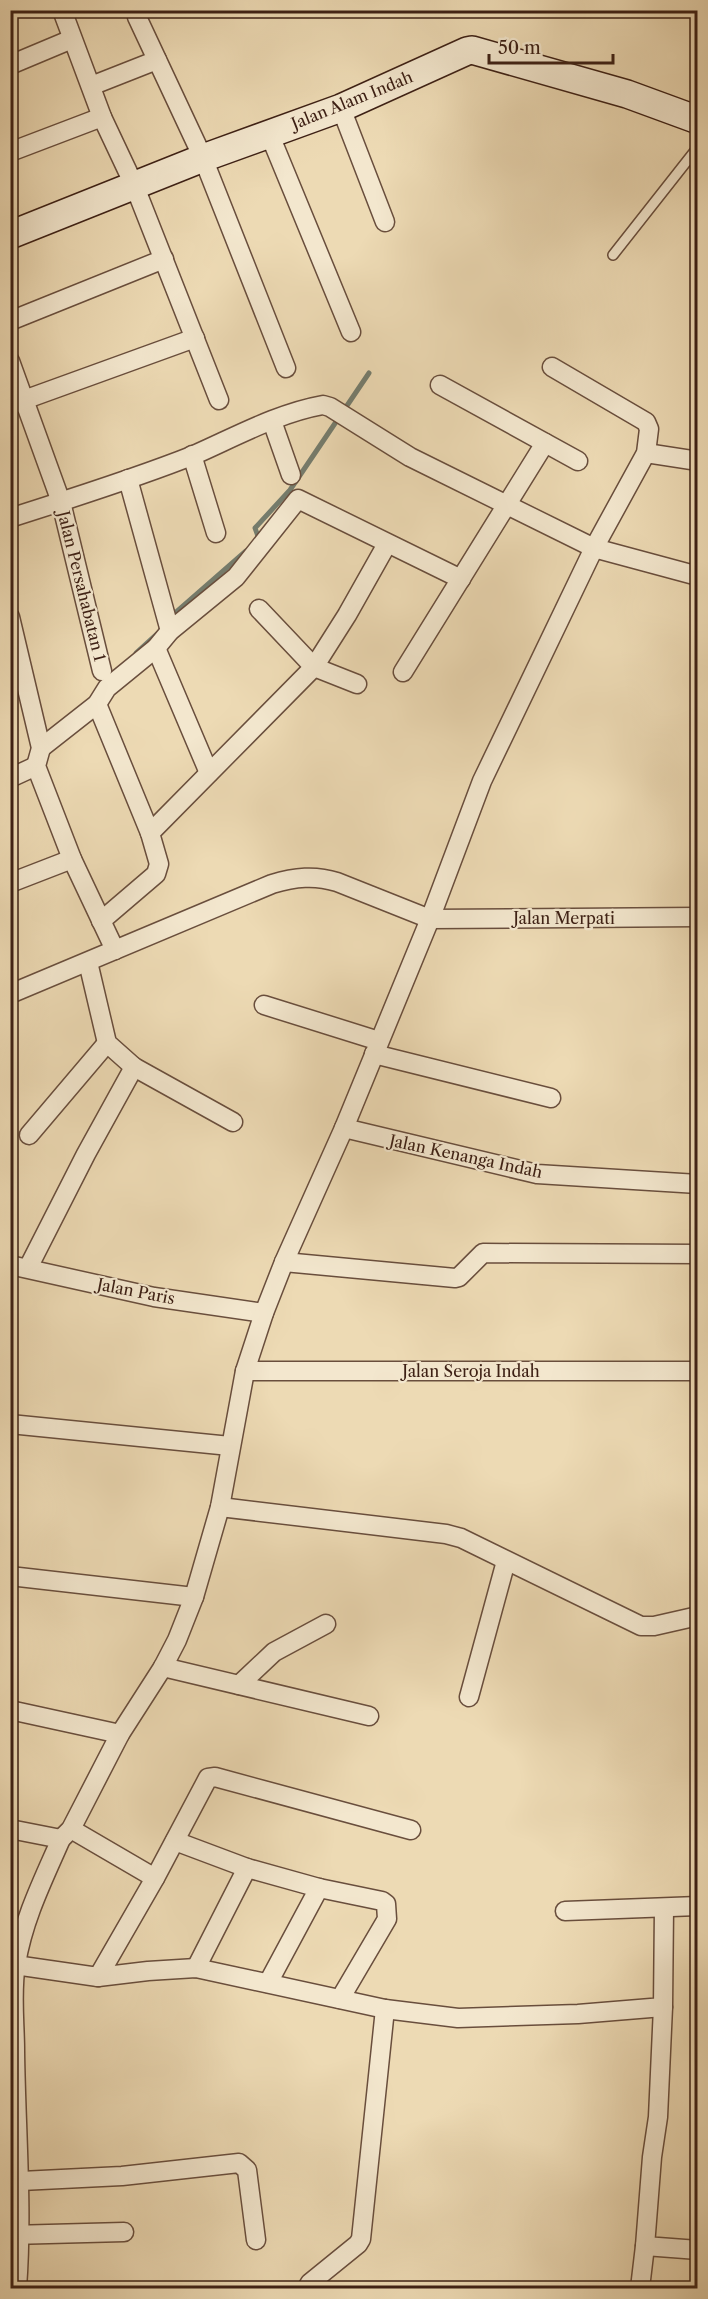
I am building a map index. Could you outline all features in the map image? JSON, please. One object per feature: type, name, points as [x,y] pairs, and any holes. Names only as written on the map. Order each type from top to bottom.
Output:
[{"type":"street","points":[[62,10],[102,117],[135,187],[219,400]]},
{"type":"street","points":[[138,10],[137,17],[203,158],[286,368]]},
{"type":"street","points":[[10,65],[72,39]]},
{"type":"street","name":"Jalan Alam Indah","points":[[10,235],[203,158],[341,108],[462,52],[472,50],[627,94],[698,120]]},
{"type":"street","points":[[91,86],[157,60]]},
{"type":"street","points":[[341,108],[385,222]]},
{"type":"street","points":[[10,152],[102,117]]},
{"type":"street","points":[[269,133],[351,332]]},
{"type":"street","points":[[10,321],[164,259]]},
{"type":"street","points":[[18,403],[195,338]]},
{"type":"street","name":"Jalan Persahabatan 1","points":[[10,361],[18,403],[61,502],[102,671]]},
{"type":"street","points":[[17,2289],[16,2236],[21,2181],[16,2125],[15,1965],[27,1919],[66,1834],[120,1734],[163,1667],[194,1597],[220,1507],[245,1371],[264,1312],[377,1048],[430,919],[482,782],[594,548],[646,453],[649,429],[646,422],[552,367]]},
{"type":"street","points":[[440,385],[578,461]]},
{"type":"street","points":[[10,518],[128,479],[272,421],[316,406],[330,407],[410,457],[594,548],[698,576]]},
{"type":"street","points":[[272,421],[291,475]]},
{"type":"street","points":[[403,672],[545,443]]},
{"type":"street","points":[[646,453],[698,461]]},
{"type":"street","points":[[192,455],[216,532]]},
{"type":"street","points":[[128,479],[170,631]]},
{"type":"street","points":[[10,778],[39,757],[97,704],[107,688],[156,648],[170,631],[236,577],[298,500],[461,579]]},
{"type":"street","points":[[150,833],[314,667],[347,615],[387,544]]},
{"type":"street","points":[[259,609],[314,667],[357,684]]},
{"type":"street","points":[[10,617],[39,757],[72,859],[116,950]]},
{"type":"street","points":[[156,648],[209,773]]},
{"type":"street","points":[[97,704],[150,833],[159,864],[156,874],[102,921]]},
{"type":"street","points":[[10,883],[72,859]]},
{"type":"street","points":[[10,994],[272,884],[309,877],[325,878],[337,882],[430,919]]},
{"type":"street","name":"Jalan Merpati","points":[[430,919],[698,917]]},
{"type":"street","points":[[88,962],[107,1042],[134,1067],[233,1122]]},
{"type":"street","points":[[264,1005],[377,1048],[551,1098]]},
{"type":"street","points":[[29,1135],[107,1042]]},
{"type":"street","points":[[19,1266],[86,1154],[134,1067]]},
{"type":"street","name":"Jalan Kenanga Indah","points":[[344,1128],[537,1174],[698,1184]]},
{"type":"street","points":[[284,1262],[457,1278],[483,1253],[698,1254]]},
{"type":"street","name":"Jalan Paris","points":[[19,1266],[154,1297],[264,1312]]},
{"type":"street","name":"Jalan Seroja Indah","points":[[245,1371],[698,1371]]},
{"type":"street","points":[[10,1424],[230,1446]]},
{"type":"street","points":[[220,1507],[446,1534],[641,1626],[654,1626],[698,1616]]},
{"type":"street","points":[[469,1697],[506,1561]]},
{"type":"street","points":[[10,1576],[194,1597]]},
{"type":"street","points":[[239,1685],[274,1652],[326,1624]]},
{"type":"street","points":[[163,1667],[369,1716]]},
{"type":"street","points":[[10,1710],[120,1734]]},
{"type":"street","points":[[98,1977],[155,1878],[206,1780],[211,1777],[411,1830]]},
{"type":"street","points":[[10,1829],[66,1834],[155,1878]]},
{"type":"street","points":[[175,1841],[247,1868],[387,1904],[387,1919],[340,1998]]},
{"type":"street","points":[[196,1968],[247,1868]]},
{"type":"street","points":[[268,1983],[319,1888]]},
{"type":"street","points":[[565,1911],[698,1906]]},
{"type":"street","points":[[640,2289],[652,2157],[658,2117],[663,2007],[664,1908]]},
{"type":"street","points":[[15,1965],[98,1977],[196,1968],[385,2009],[482,2019],[663,2007]]},
{"type":"street","points":[[307,2289],[310,2283],[358,2244],[361,2239],[385,2009]]},
{"type":"street","points":[[21,2181],[122,2176],[239,2163],[247,2170],[256,2240]]},
{"type":"street","points":[[16,2236],[124,2232]]},
{"type":"street","points":[[645,2246],[698,2250]]},
{"type":"lane","points":[[613,255],[698,147]]},
{"type":"waterway","points":[[259,539],[255,528],[290,490],[369,373]]},
{"type":"waterway","points":[[174,614],[246,551]]},
{"type":"waterway","points":[[136,653],[158,633]]}]
